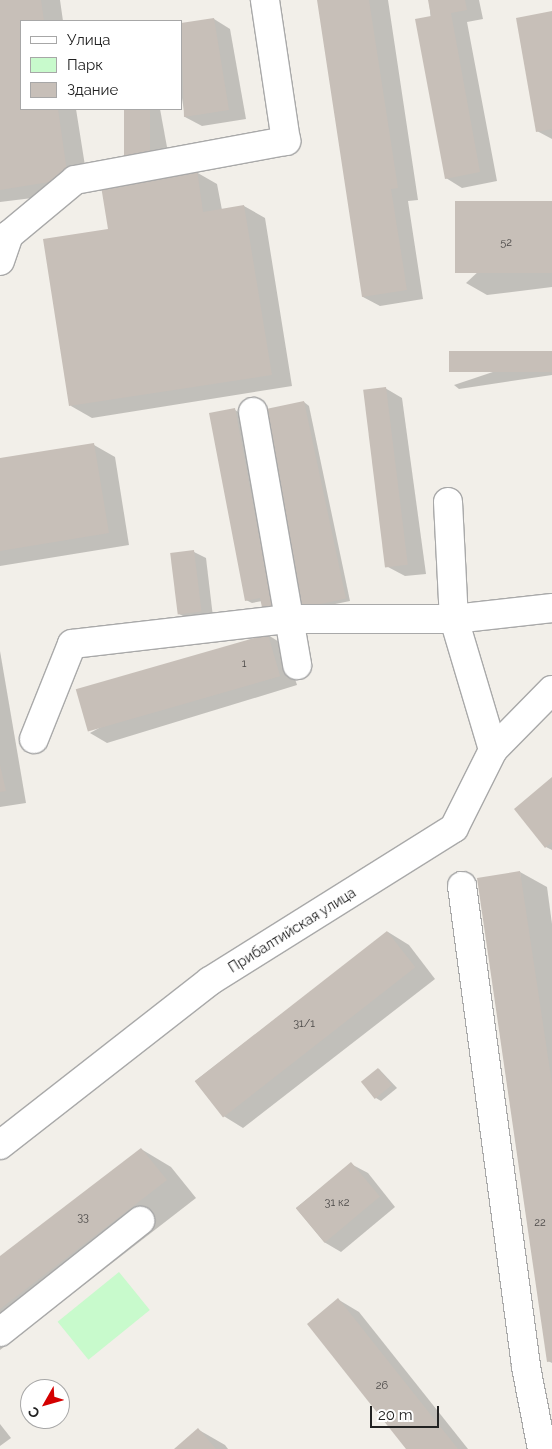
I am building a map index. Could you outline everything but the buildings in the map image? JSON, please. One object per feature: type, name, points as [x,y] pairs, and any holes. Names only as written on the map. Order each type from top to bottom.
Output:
[{"type":"street","points":[[0,261],[9,235],[75,180],[286,141],[265,0]]},
{"type":"street","points":[[253,412],[297,665]]},
{"type":"street","points":[[448,502],[454,619],[493,750]]},
{"type":"street","points":[[34,739],[72,644],[289,619],[454,619],[552,608]]},
{"type":"street","name":"Прибалтийская улица","points":[[0,1146],[210,981],[454,828],[493,750],[552,690]]},
{"type":"street","points":[[462,886],[526,1367],[542,1449]]},
{"type":"street","points":[[0,1332],[140,1222]]},
{"type":"green space","points":[[119,1272],[150,1310],[88,1360],[58,1322]]}]
